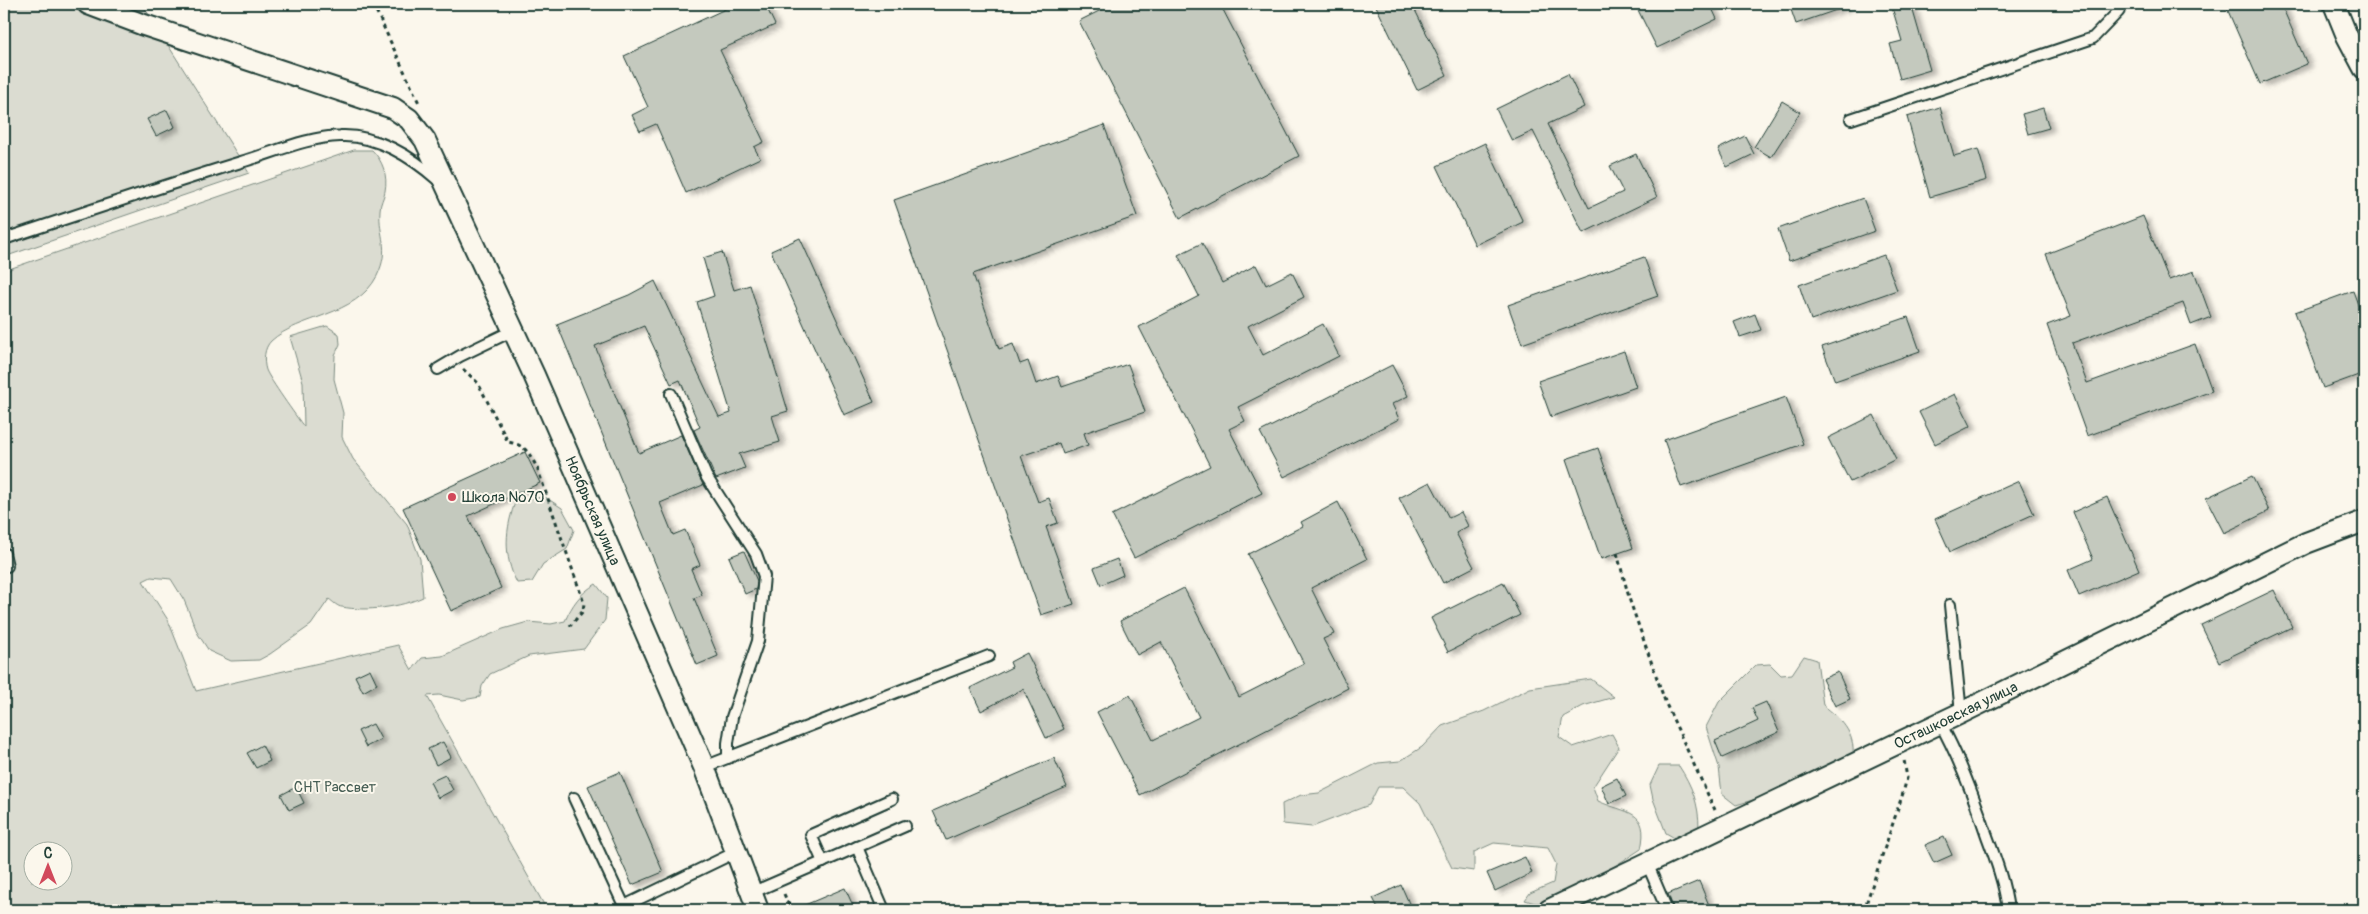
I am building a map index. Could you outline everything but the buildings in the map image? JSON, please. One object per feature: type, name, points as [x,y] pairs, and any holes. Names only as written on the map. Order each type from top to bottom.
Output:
[{"type":"street","name":"Ноябрьская улица","points":[[88,4],[141,24],[393,108],[409,119],[425,140],[514,330],[704,767],[754,902]]},
{"type":"street","points":[[2334,4],[2347,36],[2364,68]]},
{"type":"street","name":"Осташковская улица","points":[[1549,910],[1961,713],[2306,543],[2364,521]]},
{"type":"lane","points":[[1851,119],[2093,38],[2118,12],[2123,4]]},
{"type":"lane","points":[[4,239],[213,171],[312,141],[340,136],[371,139],[431,173],[448,189]]},
{"type":"lane","points":[[438,369],[514,330]]},
{"type":"lane","points":[[671,394],[706,476],[756,554],[764,576],[758,641],[732,717],[728,758]]},
{"type":"lane","points":[[4,553],[6,566]]},
{"type":"lane","points":[[1950,605],[1961,713]]},
{"type":"lane","points":[[704,767],[989,656]]},
{"type":"lane","points":[[1940,723],[1954,748],[1976,802],[1996,861],[2008,910]]},
{"type":"lane","points":[[574,798],[625,908],[736,852]]},
{"type":"lane","points":[[823,862],[812,835],[892,799]]},
{"type":"lane","points":[[754,902],[778,882],[906,826]]},
{"type":"lane","points":[[857,847],[884,910]]},
{"type":"lane","points":[[1647,863],[1667,910]]},
{"type":"path","points":[[453,360],[478,383],[508,442],[518,444],[527,450],[538,470],[584,603],[583,611],[570,626]]},
{"type":"path","points":[[1617,553],[1630,601],[1666,704],[1723,827]]},
{"type":"path","points":[[1864,910],[1907,778],[1899,742]]},
{"type":"path","points":[[778,882],[791,910]]},
{"type":"green space","points":[[4,4],[142,4],[249,173],[4,257]]},
{"type":"green space","name":"СНТ Рассвет","points":[[354,150],[372,150],[376,154],[384,169],[386,180],[380,210],[384,249],[377,276],[368,289],[356,300],[342,308],[283,332],[271,341],[265,354],[265,362],[266,370],[273,382],[304,427],[303,382],[290,337],[327,326],[339,334],[340,344],[335,355],[334,379],[343,413],[342,437],[353,459],[407,524],[420,559],[423,597],[394,606],[373,609],[340,607],[329,599],[311,625],[270,654],[259,660],[231,661],[209,651],[198,634],[184,600],[171,579],[151,577],[143,581],[168,620],[196,691],[398,645],[412,670],[422,658],[442,656],[503,629],[528,622],[551,624],[565,621],[577,600],[585,591],[596,584],[607,598],[605,620],[584,649],[529,656],[490,674],[482,686],[480,697],[463,700],[439,695],[427,696],[547,910],[4,910],[4,274],[12,268]]},
{"type":"green space","points":[[545,497],[562,508],[574,530],[567,549],[543,564],[532,582],[517,583],[509,563],[507,542],[512,510],[516,500]]},
{"type":"green space","points":[[1804,656],[1817,660],[1823,705],[1841,721],[1849,733],[1852,740],[1853,756],[1783,791],[1736,805],[1722,794],[1719,767],[1706,727],[1719,702],[1756,665],[1770,664],[1781,675],[1792,674]]},
{"type":"green space","points":[[1591,679],[1614,697],[1583,706],[1563,717],[1559,737],[1573,747],[1612,734],[1619,747],[1593,787],[1598,801],[1626,811],[1639,820],[1643,836],[1641,849],[1574,889],[1546,901],[1537,903],[1525,900],[1530,893],[1553,883],[1556,864],[1548,848],[1494,843],[1474,852],[1474,871],[1452,868],[1420,803],[1403,787],[1378,787],[1369,805],[1312,827],[1283,824],[1282,804],[1301,795],[1319,793],[1378,763],[1400,761],[1422,747],[1442,726],[1484,711],[1530,688]]},
{"type":"green space","points":[[1659,766],[1679,766],[1688,781],[1696,803],[1699,828],[1678,840],[1666,833],[1653,799],[1650,785]]},
{"type":"place","name":"Школа №70","points":[[452,497]]}]
